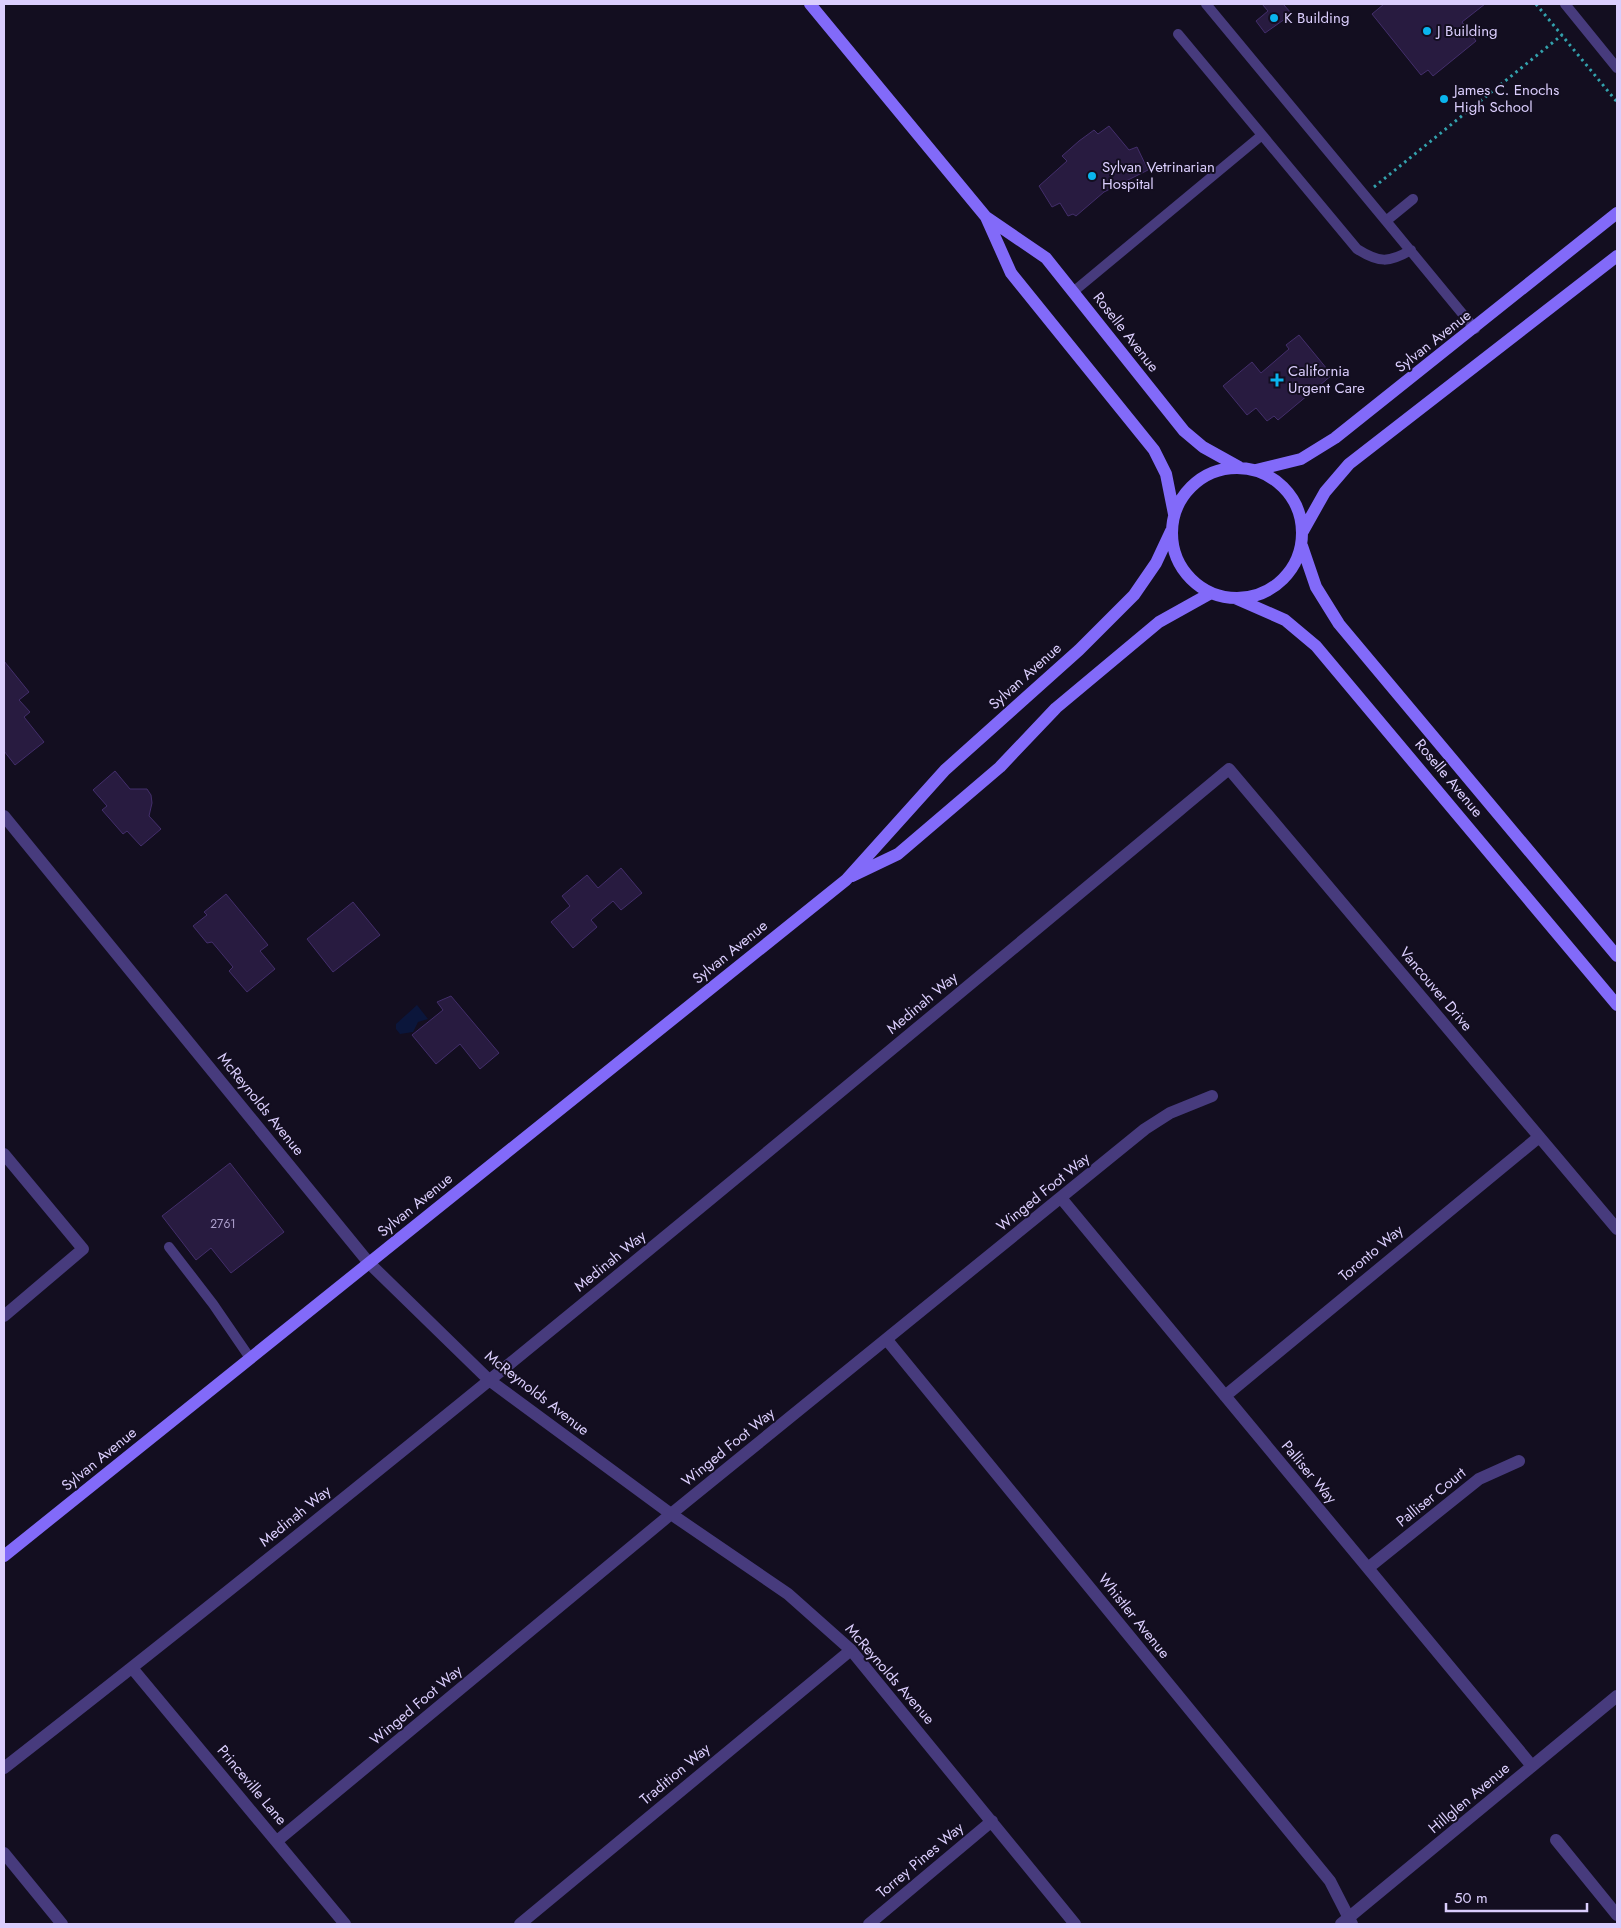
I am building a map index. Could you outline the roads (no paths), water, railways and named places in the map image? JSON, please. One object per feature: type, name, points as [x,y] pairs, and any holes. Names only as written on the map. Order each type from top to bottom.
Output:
[{"type":"main road","name":"Roselle Avenue","points":[[810,4],[986,217],[1046,258],[1184,430],[1214,454],[1240,467]]},
{"type":"main road","name":"Sylvan Avenue","points":[[1256,470],[1300,459],[1323,447],[1476,328],[1617,213]]},
{"type":"main road","name":"Roselle Avenue","points":[[986,217],[1010,273],[1154,450],[1166,474],[1174,514]]},
{"type":"main road","points":[[1303,530],[1325,492],[1343,469],[1617,256]]},
{"type":"main road","points":[[1240,467],[1256,470],[1276,480],[1288,491],[1298,508],[1303,530],[1302,546],[1291,571],[1276,585],[1257,595],[1235,598],[1211,593],[1195,584],[1180,565],[1173,546],[1172,531],[1174,514],[1185,493],[1200,478],[1219,470],[1240,467]]},
{"type":"main road","name":"Sylvan Avenue","points":[[4,1556],[846,880],[946,770],[1079,650],[1134,595],[1156,563],[1172,531]]},
{"type":"main road","name":"Roselle Avenue","points":[[1302,546],[1316,587],[1327,609],[1617,956]]},
{"type":"main road","name":"Sylvan Avenue","points":[[846,880],[898,854],[1000,767],[1056,708],[1159,622],[1211,593]]},
{"type":"main road","name":"Roselle Avenue","points":[[1235,598],[1285,620],[1316,646],[1617,1005]]},
{"type":"street","name":"Vancouver Drive","points":[[1229,769],[1617,1229]]},
{"type":"street","name":"Medinah Way","points":[[4,1768],[132,1668],[489,1380],[1229,769]]},
{"type":"street","name":"McReynolds Avenue","points":[[4,816],[369,1263],[489,1380],[671,1514],[788,1594],[851,1650],[1075,1924]]},
{"type":"street","name":"Winged Foot Way","points":[[277,1841],[671,1514],[888,1340],[1145,1129],[1170,1113],[1212,1096]]},
{"type":"street","name":"Toronto Way","points":[[1225,1396],[1539,1137]]},
{"type":"street","points":[[4,1154],[83,1249],[4,1316]]},
{"type":"street","name":"Palliser Way","points":[[1060,1198],[1532,1766]]},
{"type":"street","name":"Whistler Avenue","points":[[888,1340],[1330,1881],[1347,1922]]},
{"type":"street","name":"Palliser Court","points":[[1368,1568],[1479,1479],[1519,1461]]},
{"type":"street","name":"Tradition Way","points":[[520,1924],[851,1650]]},
{"type":"street","name":"Princeville Lane","points":[[132,1668],[344,1924]]},
{"type":"street","name":"Hillglen Avenue","points":[[1347,1922],[1617,1696]]},
{"type":"street","name":"Torrey Pines Way","points":[[869,1924],[992,1821]]},
{"type":"street","points":[[1556,1840],[1617,1915]]},
{"type":"street","points":[[4,1853],[62,1924]]},
{"type":"lane","points":[[1206,4],[1476,328]]},
{"type":"lane","points":[[1565,4],[1617,68]]},
{"type":"lane","points":[[1178,34],[1356,249],[1368,257],[1384,261],[1394,260],[1411,250]]},
{"type":"lane","points":[[1073,292],[1262,136]]},
{"type":"lane","points":[[1386,221],[1413,199]]},
{"type":"lane","points":[[169,1247],[213,1304],[250,1358]]},
{"type":"water","points":[[417,1005],[428,1019],[418,1022],[413,1032],[400,1034],[396,1029],[396,1024]]},
{"type":"place","name":"K Building","points":[[1274,18]]},
{"type":"place","name":"J Building","points":[[1427,31]]},
{"type":"place","name":"James C. Enochs High School","points":[[1444,99]]},
{"type":"place","name":"Sylvan Vetrinarian Hospital","points":[[1092,176]]},
{"type":"place","name":"California Urgent Care","points":[[1277,380]]}]
